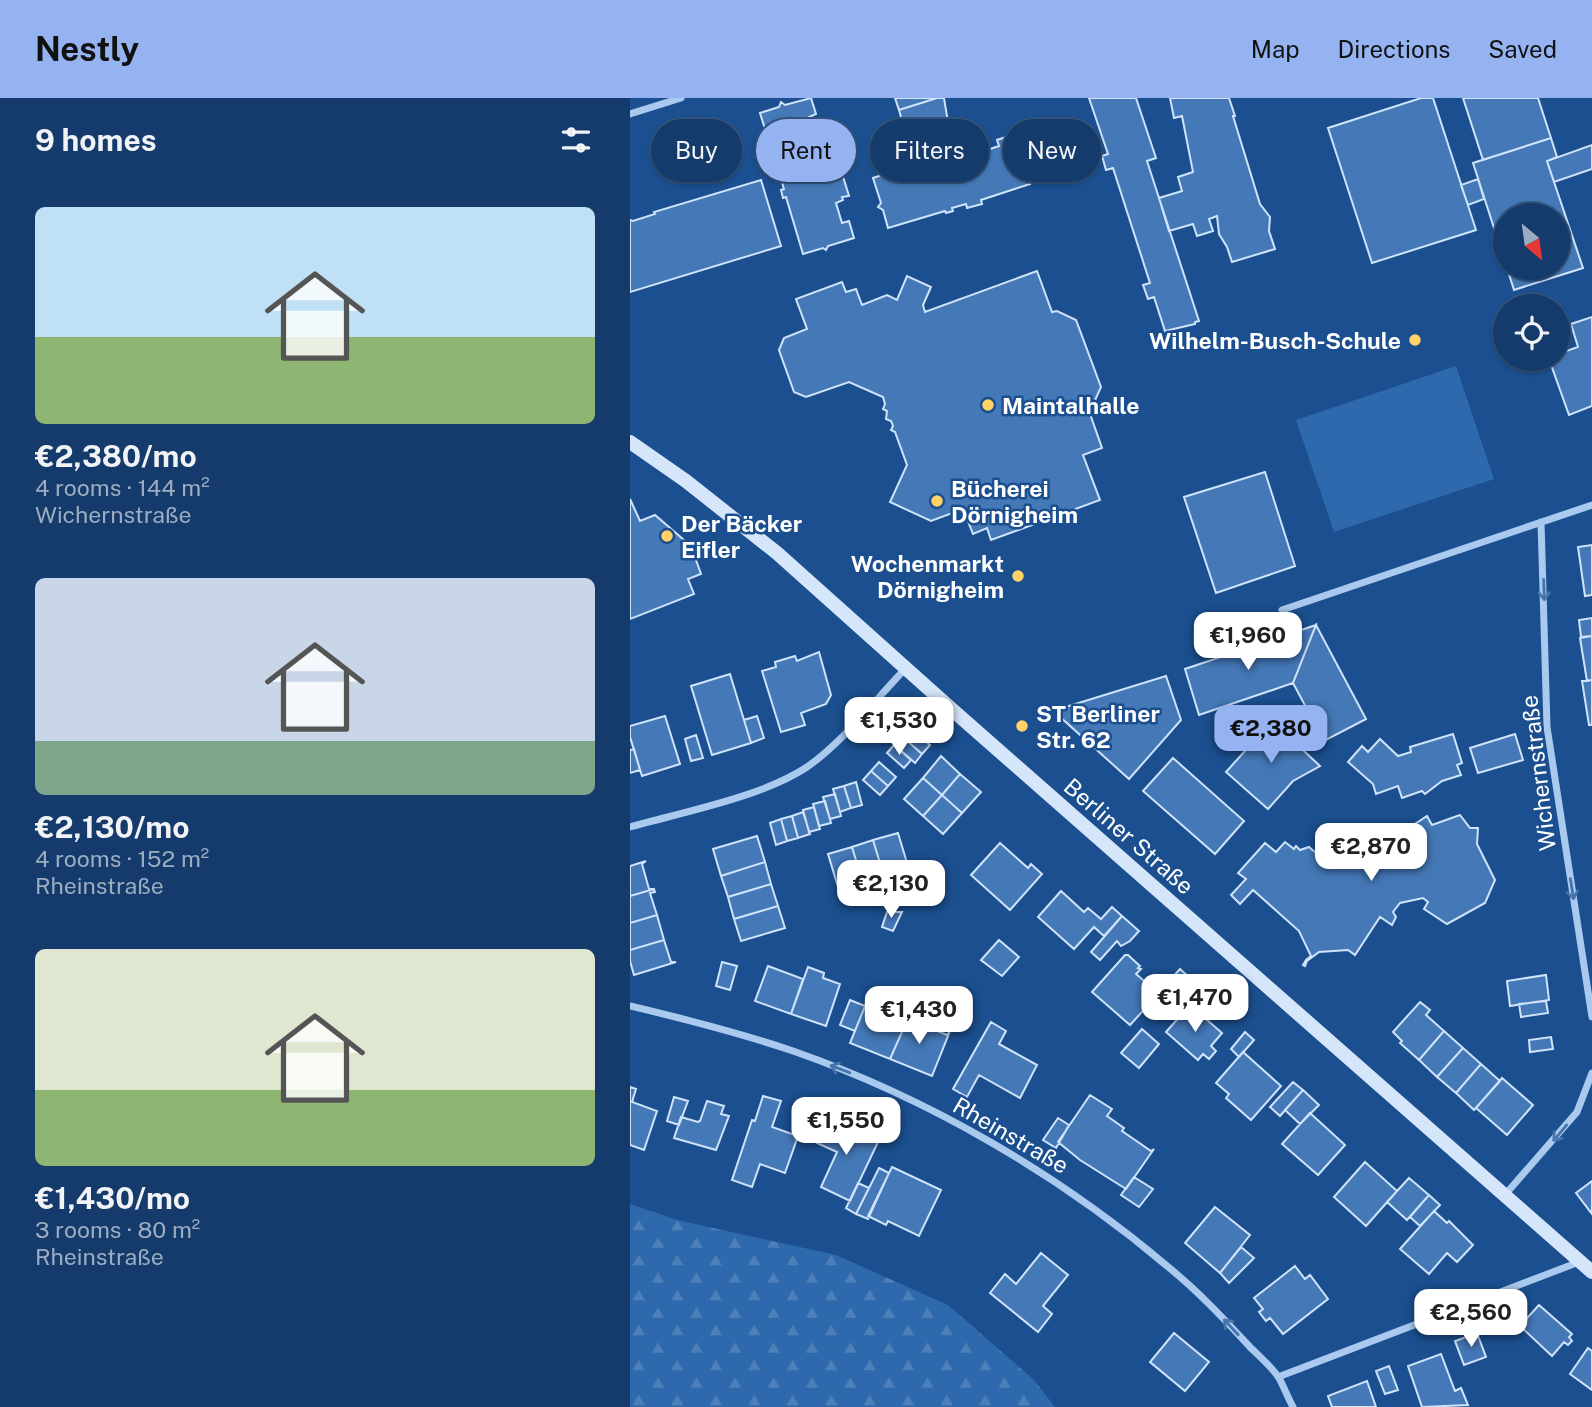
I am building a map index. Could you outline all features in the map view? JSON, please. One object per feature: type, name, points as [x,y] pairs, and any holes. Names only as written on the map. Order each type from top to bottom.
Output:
[{"type":"street","points":[[630,114],[681,98]]},
{"type":"street","name":"Berliner Straße","points":[[630,442],[686,481],[777,553],[1592,1272]]},
{"type":"street","points":[[1282,610],[1592,505]]},
{"type":"street","name":"Wichernstraße","points":[[1541,522],[1547,727],[1592,1017]]},
{"type":"street","points":[[630,827],[760,790],[809,766],[906,668]]},
{"type":"street","name":"Rheinstraße","points":[[630,1006],[793,1051],[859,1076],[965,1129],[1084,1202],[1143,1245],[1199,1293],[1278,1377],[1293,1407]]},
{"type":"street","points":[[1504,1196],[1577,1112],[1592,1073]]},
{"type":"street","points":[[1278,1377],[1579,1262]]},
{"type":"green space","points":[[1456,366],[1494,479],[1334,532],[1296,420]]},
{"type":"green space","points":[[630,1204],[677,1220],[836,1255],[948,1305],[1034,1380],[1055,1407],[630,1407]]},
{"type":"building","points":[[811,98],[816,114],[810,119],[762,119],[760,113],[779,107],[781,102],[785,105]]},
{"type":"building","points":[[895,98],[937,98],[899,110]]},
{"type":"building","points":[[944,98],[948,119],[902,119],[899,110]]},
{"type":"building","points":[[1089,98],[1136,98],[1156,158],[1147,161],[1199,321],[1195,324],[1165,331],[1154,297],[1148,299],[1143,285],[1150,283],[1113,168],[1106,170],[1102,156],[1108,154],[1101,133],[1101,119],[1096,119]]},
{"type":"building","points":[[1170,98],[1229,98],[1260,204],[1270,217],[1269,231],[1275,249],[1232,262],[1219,234],[1217,216],[1209,219],[1213,231],[1197,236],[1193,224],[1169,231],[1159,198],[1182,191],[1178,177],[1193,172],[1182,116],[1174,118]]},
{"type":"building","points":[[1421,98],[1433,98],[1476,230],[1372,263],[1328,128]]},
{"type":"building","points":[[1463,98],[1538,98],[1551,138],[1483,160]]},
{"type":"building","points":[[1003,138],[1003,182],[1030,184],[981,200],[982,204],[967,208],[966,204],[952,208],[953,211],[888,228],[883,210],[878,207],[881,203],[874,182],[989,182],[989,149],[999,146],[997,140]]},
{"type":"building","points":[[1551,138],[1557,157],[1547,161],[1561,203],[1493,203],[1493,225],[1473,163]]},
{"type":"building","points":[[1592,145],[1592,169],[1554,182],[1547,161]]},
{"type":"building","points":[[1478,179],[1484,199],[1468,205],[1461,185]]},
{"type":"building","points":[[762,182],[781,246],[630,292],[630,220],[655,214],[654,212]]},
{"type":"building","points":[[782,182],[845,182],[849,196],[842,197],[843,200],[836,203],[842,223],[849,221],[854,238],[828,246],[826,250],[823,248],[803,254],[786,197],[783,198],[781,190],[784,189]]},
{"type":"building","points":[[1570,229],[1583,268],[1570,272]]},
{"type":"building","name":"Maintalhalle","points":[[1037,271],[1052,312],[1057,311],[1076,320],[1101,387],[1092,407],[1088,408],[1102,448],[1083,455],[1100,500],[991,540],[987,528],[973,534],[963,509],[931,521],[890,502],[907,465],[895,432],[891,430],[891,421],[886,419],[883,397],[849,382],[806,397],[794,392],[779,350],[784,338],[807,329],[796,299],[842,282],[846,292],[856,289],[862,305],[887,295],[897,300],[907,276],[931,287],[923,305],[925,312]]},
{"type":"building","points":[[1511,280],[1545,280],[1514,290]]},
{"type":"building","points":[[1592,317],[1592,406],[1569,415],[1553,371],[1570,371],[1570,350],[1578,347],[1571,324]]},
{"type":"building","points":[[1265,472],[1295,566],[1216,593],[1184,497]]},
{"type":"building","points":[[630,499],[640,521],[655,515],[691,546],[701,574],[688,579],[694,594],[630,619]]},
{"type":"building","points":[[1592,545],[1592,595],[1585,596],[1578,547]]},
{"type":"building","points":[[1592,618],[1592,636],[1581,637],[1579,620]]},
{"type":"building","points":[[1316,625],[1293,683],[1199,715],[1185,669]]},
{"type":"building","points":[[1316,625],[1366,719],[1324,741],[1293,683]]},
{"type":"building","points":[[1592,636],[1592,680],[1587,681],[1580,638]]},
{"type":"building","points":[[819,652],[831,695],[826,704],[801,713],[805,725],[781,732],[762,671],[776,667],[775,662],[795,656],[797,661]]},
{"type":"building","points":[[730,674],[751,743],[712,755],[691,686]]},
{"type":"building","points":[[1166,676],[1181,720],[1129,779],[1059,716],[1059,709]]},
{"type":"building","points":[[1592,680],[1592,725],[1589,725],[1582,681]]},
{"type":"building","points":[[665,716],[680,764],[642,776],[630,737],[630,726]]},
{"type":"building","points":[[757,716],[764,738],[751,743],[744,720]]},
{"type":"building","points":[[1272,721],[1320,766],[1293,781],[1268,809],[1226,772]]},
{"type":"building","points":[[913,730],[930,745],[922,754],[905,739]]},
{"type":"building","points":[[1453,734],[1462,763],[1457,765],[1461,775],[1442,781],[1425,794],[1422,791],[1402,798],[1398,786],[1376,794],[1373,784],[1348,762],[1362,746],[1368,752],[1380,739],[1398,756],[1411,752],[1410,747]]},
{"type":"building","points":[[1515,734],[1523,760],[1478,773],[1470,748]]},
{"type":"building","points":[[696,735],[703,758],[691,761],[685,739]]},
{"type":"building","points":[[905,739],[922,754],[915,763],[898,748]]},
{"type":"building","points":[[894,745],[911,760],[904,768],[887,753]]},
{"type":"building","points":[[634,749],[640,770],[630,773],[630,750]]},
{"type":"building","points":[[941,756],[960,774],[942,795],[923,778]]},
{"type":"building","points":[[1173,758],[1244,821],[1215,854],[1143,791]]},
{"type":"building","points":[[879,762],[896,777],[888,786],[871,771]]},
{"type":"building","points":[[871,771],[888,786],[880,795],[863,780]]},
{"type":"building","points":[[960,774],[981,792],[962,813],[942,795]]},
{"type":"building","points":[[923,778],[942,795],[923,816],[904,799]]},
{"type":"building","points":[[856,782],[862,805],[851,808],[844,786]]},
{"type":"building","points":[[844,786],[851,808],[840,812],[833,789]]},
{"type":"building","points":[[835,794],[841,816],[830,819],[823,797]]},
{"type":"building","points":[[942,795],[962,813],[943,834],[923,816]]},
{"type":"building","points":[[825,801],[831,823],[819,826],[813,804]]},
{"type":"building","points":[[814,807],[820,829],[809,832],[803,810]]},
{"type":"building","points":[[803,812],[810,834],[798,838],[792,816]]},
{"type":"building","points":[[1460,815],[1470,828],[1478,828],[1477,844],[1495,880],[1485,903],[1447,924],[1424,909],[1428,902],[1423,898],[1400,903],[1393,912],[1396,917],[1392,925],[1380,917],[1355,955],[1348,950],[1319,952],[1307,961],[1305,966],[1303,965],[1311,956],[1299,931],[1253,890],[1240,904],[1231,895],[1246,879],[1238,873],[1265,843],[1276,852],[1285,842],[1294,849],[1296,846],[1300,850],[1309,847],[1324,860],[1324,864],[1333,864],[1346,850],[1358,853],[1381,835],[1388,842],[1427,816],[1432,825]]},
{"type":"building","points":[[792,816],[798,838],[787,841],[781,819]]},
{"type":"building","points":[[781,819],[787,841],[776,845],[770,823]]},
{"type":"building","points":[[898,833],[911,876],[886,883],[873,840]]},
{"type":"building","points":[[757,836],[765,862],[721,876],[713,849]]},
{"type":"building","points":[[873,840],[886,883],[865,890],[852,847]]},
{"type":"building","points":[[1000,843],[1028,868],[1031,864],[1042,874],[1010,910],[971,875]]},
{"type":"building","points":[[852,847],[865,890],[841,897],[828,854]]},
{"type":"building","points":[[646,861],[642,864],[649,889],[654,889],[630,896],[630,866]]},
{"type":"building","points":[[765,862],[771,884],[728,897],[721,876]]},
{"type":"building","points":[[771,884],[778,906],[734,919],[728,897]]},
{"type":"building","points":[[654,889],[655,892],[650,893],[657,915],[630,923],[630,896]]},
{"type":"building","points":[[1061,891],[1084,912],[1088,908],[1101,919],[1112,907],[1122,916],[1104,936],[1094,927],[1074,949],[1038,917]]},
{"type":"building","points":[[778,906],[785,928],[741,941],[734,919]]},
{"type":"building","points":[[887,912],[902,912],[893,931],[882,927]]},
{"type":"building","points":[[657,915],[664,940],[630,950],[630,923]]},
{"type":"building","points":[[1122,916],[1139,931],[1121,946],[1117,941],[1100,960],[1091,952]]},
{"type":"building","points":[[664,940],[671,962],[676,962],[634,975],[630,950]]},
{"type":"building","points":[[999,940],[1019,957],[1002,976],[981,960]]},
{"type":"building","points":[[1125,955],[1140,966],[1138,968],[1141,969],[1136,974],[1158,993],[1162,990],[1130,1025],[1092,992]]},
{"type":"building","points":[[722,962],[737,966],[730,990],[716,986]]},
{"type":"building","points":[[768,966],[803,979],[791,1014],[755,1001]]},
{"type":"building","points":[[808,967],[824,973],[823,978],[840,984],[826,1026],[791,1014]]},
{"type":"building","points":[[1180,969],[1189,977],[1173,995],[1164,987]]},
{"type":"building","points":[[1546,975],[1549,1000],[1510,1006],[1507,981]]},
{"type":"building","points":[[870,994],[910,1014],[890,1059],[850,1043]]},
{"type":"building","points":[[850,1000],[865,1006],[855,1031],[840,1025]]},
{"type":"building","points":[[1546,1001],[1548,1013],[1521,1017],[1519,1004]]},
{"type":"building","points":[[1420,1002],[1430,1010],[1426,1015],[1444,1031],[1419,1060],[1400,1043],[1402,1041],[1393,1032]]},
{"type":"building","points":[[1190,1005],[1222,1033],[1211,1046],[1216,1051],[1209,1059],[1203,1054],[1198,1060],[1166,1032]]},
{"type":"building","points":[[910,1014],[928,1021],[925,1026],[947,1035],[950,1031],[932,1076],[890,1059]]},
{"type":"building","points":[[991,1022],[1006,1031],[999,1044],[1037,1065],[1020,1098],[979,1075],[967,1097],[953,1089]]},
{"type":"building","points":[[1142,1029],[1159,1044],[1139,1068],[1121,1053]]},
{"type":"building","points":[[1444,1031],[1463,1048],[1437,1077],[1419,1060]]},
{"type":"building","points":[[1245,1032],[1254,1040],[1239,1057],[1231,1049]]},
{"type":"building","points":[[1551,1037],[1553,1049],[1530,1052],[1529,1040]]},
{"type":"building","points":[[1463,1048],[1481,1064],[1456,1093],[1437,1077]]},
{"type":"building","points":[[1243,1052],[1281,1086],[1251,1120],[1226,1098],[1229,1094],[1216,1083]]},
{"type":"building","points":[[1481,1064],[1500,1081],[1474,1110],[1456,1093]]},
{"type":"building","points":[[1502,1078],[1533,1105],[1507,1135],[1476,1108]]},
{"type":"building","points":[[1293,1082],[1303,1090],[1280,1116],[1270,1107]]},
{"type":"building","points":[[630,1087],[636,1089],[632,1102],[657,1111],[644,1150],[630,1145]]},
{"type":"building","points":[[1303,1090],[1319,1105],[1300,1124],[1285,1110]]},
{"type":"building","points":[[1090,1095],[1112,1109],[1107,1116],[1124,1128],[1122,1131],[1151,1151],[1154,1149],[1126,1189],[1080,1160],[1058,1142]]},
{"type":"building","points":[[763,1096],[781,1101],[772,1127],[798,1136],[785,1173],[760,1164],[752,1187],[732,1180]]},
{"type":"building","points":[[674,1097],[688,1101],[679,1125],[667,1121]]},
{"type":"building","points":[[707,1101],[724,1106],[721,1114],[729,1116],[716,1150],[674,1138],[681,1117],[700,1121]]},
{"type":"building","points":[[1310,1113],[1345,1145],[1318,1175],[1282,1144]]},
{"type":"building","points":[[830,1117],[879,1140],[850,1201],[821,1187],[837,1152],[817,1143]]},
{"type":"building","points":[[1058,1118],[1069,1125],[1056,1148],[1043,1140]]},
{"type":"building","points":[[1365,1162],[1397,1191],[1366,1226],[1334,1197]]},
{"type":"building","points":[[892,1167],[941,1190],[919,1236],[888,1221],[886,1225],[868,1216]]},
{"type":"building","points":[[879,1168],[889,1173],[868,1219],[856,1214]]},
{"type":"building","points":[[1134,1177],[1153,1189],[1139,1207],[1121,1195]]},
{"type":"building","points":[[1409,1178],[1429,1195],[1407,1220],[1387,1202]]},
{"type":"building","points":[[1592,1181],[1592,1214],[1576,1193]]},
{"type":"building","points":[[858,1183],[869,1188],[856,1214],[846,1208]]},
{"type":"building","points":[[1429,1195],[1440,1205],[1420,1226],[1410,1217]]},
{"type":"building","points":[[1215,1207],[1250,1235],[1220,1273],[1185,1243]]},
{"type":"building","points":[[1434,1211],[1447,1223],[1449,1221],[1473,1245],[1457,1262],[1447,1253],[1429,1274],[1400,1249]]},
{"type":"building","points":[[1241,1247],[1254,1258],[1229,1283],[1220,1273]]},
{"type":"building","points":[[1041,1253],[1068,1275],[1043,1306],[1052,1314],[1038,1332],[990,1293],[1005,1274],[1016,1284]]},
{"type":"building","points":[[1295,1266],[1305,1279],[1310,1275],[1328,1299],[1283,1334],[1270,1318],[1266,1321],[1259,1312],[1263,1309],[1254,1298]]},
{"type":"building","points":[[1539,1305],[1572,1334],[1569,1337],[1572,1341],[1568,1345],[1564,1342],[1552,1356],[1520,1326]]},
{"type":"building","points":[[1174,1333],[1209,1362],[1185,1391],[1150,1362]]},
{"type":"building","points":[[1477,1333],[1486,1357],[1464,1365],[1455,1341]]},
{"type":"building","points":[[1588,1348],[1592,1351],[1592,1390],[1570,1374]]},
{"type":"building","points":[[1441,1354],[1455,1391],[1461,1388],[1468,1405],[1422,1407],[1408,1366]]},
{"type":"building","points":[[1389,1366],[1398,1390],[1385,1394],[1376,1371]]},
{"type":"building","points":[[1367,1381],[1376,1407],[1332,1407],[1328,1396]]},
{"type":"place","name":"Wilhelm-Busch-Schule","points":[[1415,340]]},
{"type":"place","name":"Maintalhalle","points":[[988,405]]},
{"type":"place","name":"Bücherei Dörnigheim","points":[[937,501]]},
{"type":"place","name":"Der Bäcker Eifler","points":[[667,536]]},
{"type":"place","name":"Wochenmarkt Dörnigheim","points":[[1018,576]]},
{"type":"place","name":"ST Berliner Str. 62","points":[[1022,726]]}]
